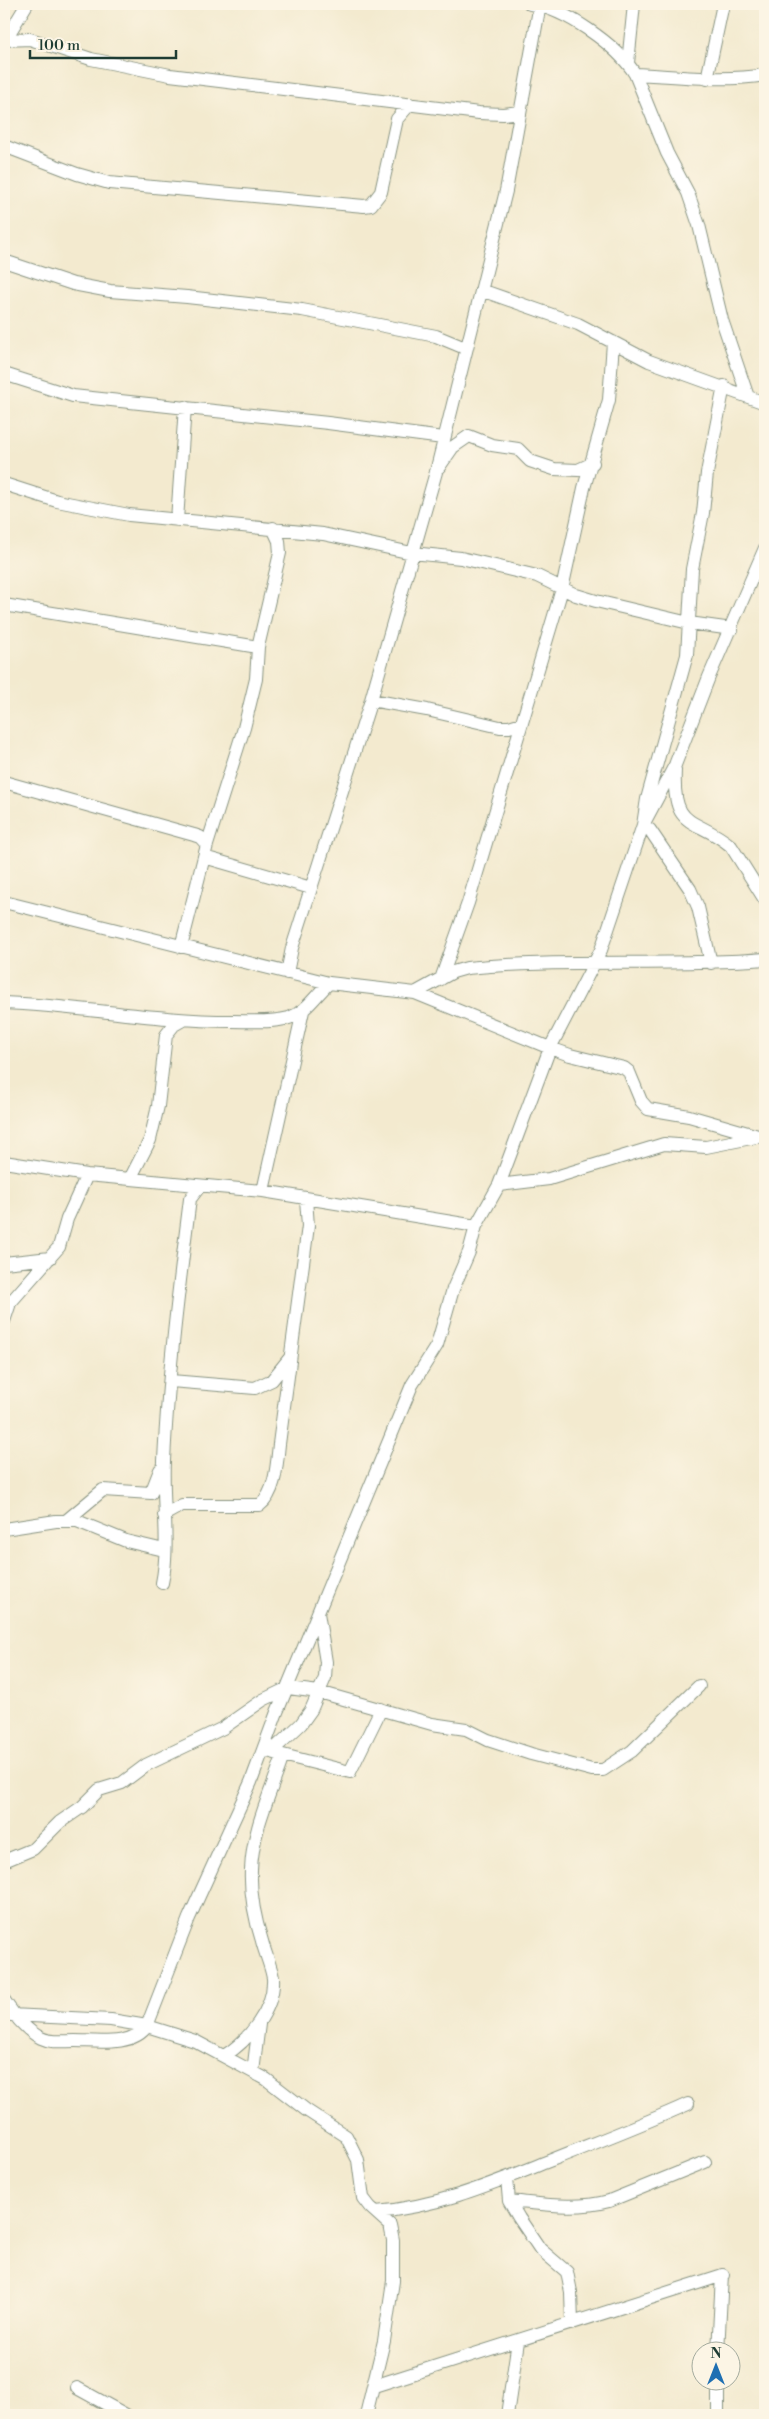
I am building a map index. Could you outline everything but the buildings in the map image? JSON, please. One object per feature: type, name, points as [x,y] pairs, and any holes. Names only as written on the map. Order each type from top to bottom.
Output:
[{"type":"street","points":[[4,41],[27,4]]},
{"type":"street","points":[[287,973],[311,888],[371,700],[436,472],[506,191],[537,4],[556,10],[587,28],[628,63],[635,74],[668,153],[691,201],[699,225],[722,320],[747,394]]},
{"type":"street","points":[[628,63],[634,4]]},
{"type":"street","points":[[707,79],[722,4]]},
{"type":"street","points":[[4,41],[30,39],[91,59],[170,75],[479,112],[503,114],[520,112]]},
{"type":"street","points":[[635,74],[707,79],[765,75]]},
{"type":"street","points":[[4,146],[77,174],[109,183],[364,206],[371,205],[381,192],[396,118],[410,104]]},
{"type":"street","points":[[4,261],[73,284],[110,290],[187,297],[318,313],[436,336],[466,348]]},
{"type":"street","points":[[480,290],[578,324],[649,361],[747,394],[765,403]]},
{"type":"street","points":[[441,979],[468,903],[562,588],[580,506],[609,400],[613,342]]},
{"type":"street","points":[[4,374],[73,396],[186,407],[443,438]]},
{"type":"street","points":[[253,2072],[258,2024],[271,1994],[273,1977],[254,1911],[251,1870],[272,1753],[288,1688],[412,1385],[437,1346],[453,1289],[476,1226],[499,1185],[550,1048],[605,941],[643,825],[647,799],[686,655],[692,569],[707,473],[724,386]]},
{"type":"street","points":[[177,520],[186,407]]},
{"type":"street","points":[[436,472],[453,447],[468,436],[492,445],[518,449],[530,461],[554,469],[578,470],[593,463]]},
{"type":"street","points":[[4,484],[57,501],[129,515],[273,528],[349,538],[412,553],[461,558],[537,576],[562,588],[596,600],[689,623],[732,629]]},
{"type":"street","points":[[181,947],[205,851],[244,728],[256,679],[258,647],[280,553],[279,541],[273,528]]},
{"type":"street","points":[[643,825],[675,765],[709,676],[732,629],[765,548]]},
{"type":"street","points":[[4,605],[258,647]]},
{"type":"street","points":[[371,700],[427,710],[500,727],[510,727],[522,723]]},
{"type":"street","points":[[675,765],[674,788],[680,809],[688,822],[723,839],[731,846],[765,900]]},
{"type":"street","points":[[4,782],[200,837],[205,851]]},
{"type":"street","points":[[643,825],[650,830],[690,889],[698,907],[711,963]]},
{"type":"street","points":[[205,851],[311,888]]},
{"type":"street","points":[[4,902],[329,983],[415,993],[550,1048],[570,1055],[624,1068],[629,1072],[641,1101],[648,1109],[696,1118],[762,1137]]},
{"type":"street","points":[[415,993],[467,968],[594,961],[711,963],[765,958]]},
{"type":"street","points":[[4,1004],[36,1005],[183,1020],[260,1021],[288,1018],[303,1011],[329,983]]},
{"type":"street","points":[[263,1191],[303,1011]]},
{"type":"street","points":[[130,1179],[141,1161],[150,1140],[158,1106],[166,1035],[174,1025],[183,1020]]},
{"type":"street","points":[[499,1185],[549,1179],[664,1144],[706,1147],[762,1137]]},
{"type":"street","points":[[141,1161],[157,1182]]},
{"type":"street","points":[[4,1162],[87,1175],[263,1191],[476,1226]]},
{"type":"street","points":[[4,1321],[10,1303],[58,1247],[67,1219],[87,1175]]},
{"type":"street","points":[[182,1184],[190,1199]]},
{"type":"street","points":[[162,1583],[165,1566],[164,1463],[171,1381],[190,1199],[200,1186]]},
{"type":"street","points":[[164,1515],[182,1505],[256,1506],[264,1502],[274,1478],[308,1226],[306,1199]]},
{"type":"street","points":[[4,1263],[50,1258]]},
{"type":"street","points":[[171,1381],[255,1388],[272,1380],[290,1357]]},
{"type":"street","points":[[67,1520],[103,1490],[151,1493],[164,1463]]},
{"type":"street","points":[[4,1529],[67,1520],[86,1523],[126,1541],[164,1550]]},
{"type":"street","points":[[4,2000],[9,2015],[35,2034],[49,2041],[119,2040],[143,2031],[147,2026],[189,1918],[251,1782],[272,1753],[301,1724],[311,1710],[319,1692],[327,1670],[318,1613]]},
{"type":"street","points":[[4,1861],[33,1849],[60,1822],[82,1807],[99,1790],[122,1783],[146,1765],[223,1728],[263,1700],[288,1688],[319,1692],[432,1724],[466,1729],[488,1740],[531,1754],[592,1770],[603,1770],[632,1751],[700,1686]]},
{"type":"street","points":[[272,1753],[350,1772],[381,1709]]},
{"type":"street","points":[[9,2015],[111,2020],[147,2026],[195,2041],[253,2072],[346,2136],[358,2160],[363,2198],[391,2228],[393,2281],[384,2341],[366,2415]]},
{"type":"street","points":[[224,2056],[238,2047],[258,2024]]},
{"type":"street","points":[[376,2212],[430,2205],[612,2138],[688,2104]]},
{"type":"street","points":[[509,2202],[595,2205],[609,2202],[705,2162]]},
{"type":"street","points":[[507,2178],[509,2202],[540,2249],[567,2272],[571,2292],[572,2324]]},
{"type":"street","points":[[374,2386],[723,2275],[719,2342]]},
{"type":"street","points":[[507,2415],[518,2341]]},
{"type":"street","points":[[77,2388],[126,2415]]},
{"type":"street","points":[[718,2392],[718,2415]]}]
